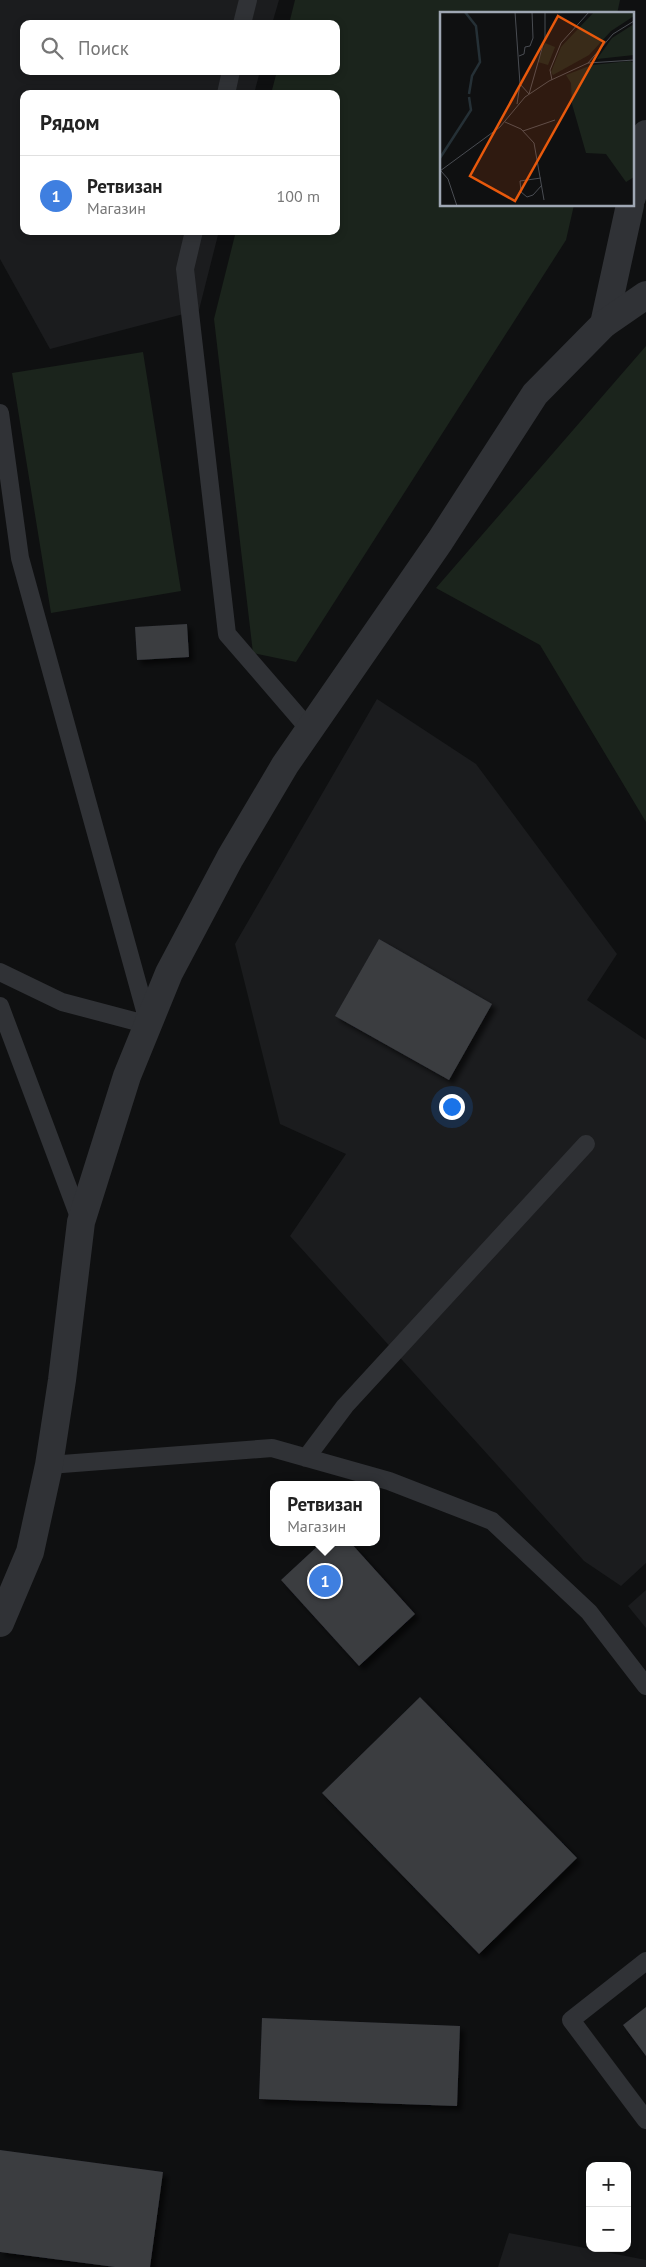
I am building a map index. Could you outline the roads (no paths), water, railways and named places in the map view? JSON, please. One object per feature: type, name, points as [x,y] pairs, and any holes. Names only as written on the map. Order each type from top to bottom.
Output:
[{"type":"street","points":[[634,188],[646,134]]},
{"type":"street","points":[[604,324],[630,206]]},
{"type":"street","points":[[0,1622],[30,1552],[49,1465],[62,1380],[81,1222],[126,1076],[149,1025],[169,973],[230,858],[285,765],[440,541],[535,394],[604,324],[646,295]]},
{"type":"lane","points":[[243,20],[248,0]]},
{"type":"lane","points":[[227,90],[230,75]]},
{"type":"lane","points":[[193,235],[185,269],[227,634],[309,729]]},
{"type":"lane","points":[[0,414],[20,558],[149,1025]]},
{"type":"lane","points":[[0,972],[62,1002],[149,1025]]},
{"type":"lane","points":[[0,1006],[81,1222]]},
{"type":"lane","points":[[306,1458],[345,1406],[586,1144]]},
{"type":"lane","points":[[49,1465],[272,1448],[389,1481],[492,1521],[589,1612],[646,1686]]},
{"type":"lane","points":[[646,1961],[571,2020],[646,2120]]},
{"type":"place","name":"Ретвизан","points":[[325,1581]]}]
